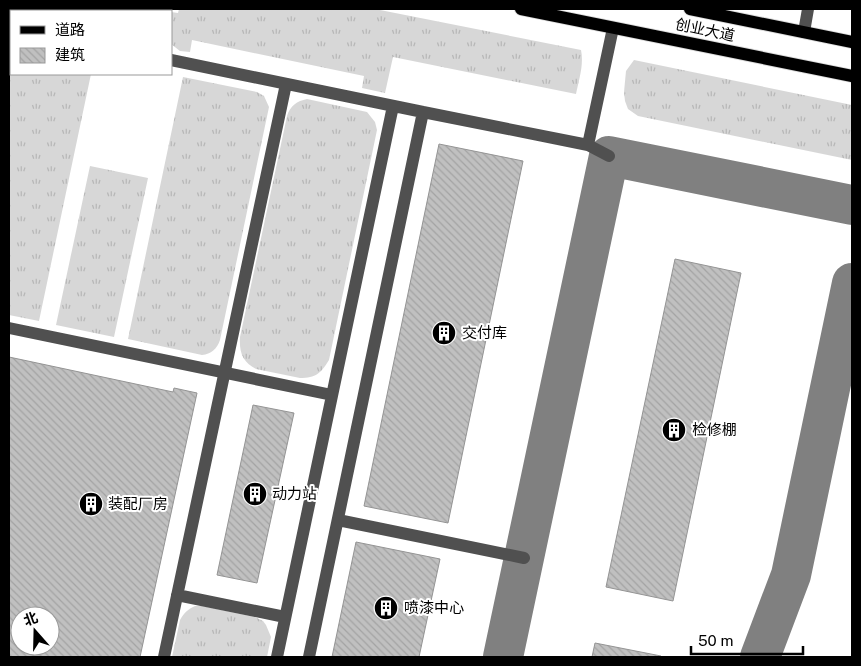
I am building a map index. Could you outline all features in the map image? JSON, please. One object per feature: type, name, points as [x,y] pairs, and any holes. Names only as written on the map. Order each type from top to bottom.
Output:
[{"type":"main road","name":"创业大道","points":[[521,9],[852,76]]},
{"type":"main road","name":"创业大道","points":[[690,9],[852,42]]},
{"type":"lane","points":[[804,32],[808,9]]},
{"type":"lane","points":[[588,145],[613,28]]},
{"type":"lane","points":[[172,60],[588,145],[609,156]]},
{"type":"lane","points":[[164,657],[286,84]]},
{"type":"lane","points":[[276,657],[393,106]]},
{"type":"lane","points":[[309,657],[424,112]]},
{"type":"lane","points":[[9,328],[332,395]]},
{"type":"lane","points":[[338,520],[524,558]]},
{"type":"lane","points":[[178,595],[285,617]]},
{"type":"green space","points":[[179,9],[375,9],[581,50],[581,72],[576,94],[393,57],[385,93],[362,88],[364,76],[192,40],[190,52],[180,51],[172,45],[172,12],[178,13]]},
{"type":"green space","points":[[9,48],[10,75],[91,75],[39,321],[9,315]]},
{"type":"green space","points":[[634,60],[852,105],[852,160],[638,116],[628,109],[624,92],[626,71]]},
{"type":"green space","points":[[183,77],[257,92],[264,96],[269,107],[220,340],[213,350],[202,355],[128,339]]},
{"type":"green space","points":[[307,99],[367,112],[375,122],[377,130],[329,360],[318,374],[300,378],[256,369],[243,356],[240,348],[240,337],[287,116],[294,104]]},
{"type":"green space","points":[[90,166],[148,178],[114,337],[56,325]]},
{"type":"green space","points":[[195,606],[255,617],[263,621],[271,637],[267,657],[172,657],[180,620],[190,608]]},
{"type":"building","points":[[89,9],[115,9],[115,10]]},
{"type":"building","name":"交付库","points":[[439,144],[523,161],[448,523],[364,506]]},
{"type":"building","name":"检修棚","points":[[675,259],[741,273],[673,601],[606,587]]},
{"type":"building","name":"装配厂房","points":[[9,357],[173,392],[174,388],[197,393],[140,657],[9,657]]},
{"type":"building","name":"动力站","points":[[253,405],[294,413],[257,583],[217,575]]},
{"type":"building","name":"喷漆中心","points":[[356,542],[440,559],[419,657],[332,657]]},
{"type":"building","points":[[595,643],[661,656],[661,657],[592,657]]},
{"type":"taxiway","points":[[503,657],[609,156],[852,205]]},
{"type":"taxiway","points":[[760,657],[791,575],[852,283]]},
{"type":"place","name":"交付库","points":[[444,333]]},
{"type":"place","name":"检修棚","points":[[674,430]]},
{"type":"place","name":"动力站","points":[[255,494]]},
{"type":"place","name":"装配厂房","points":[[91,504]]},
{"type":"place","name":"喷漆中心","points":[[386,608]]}]
